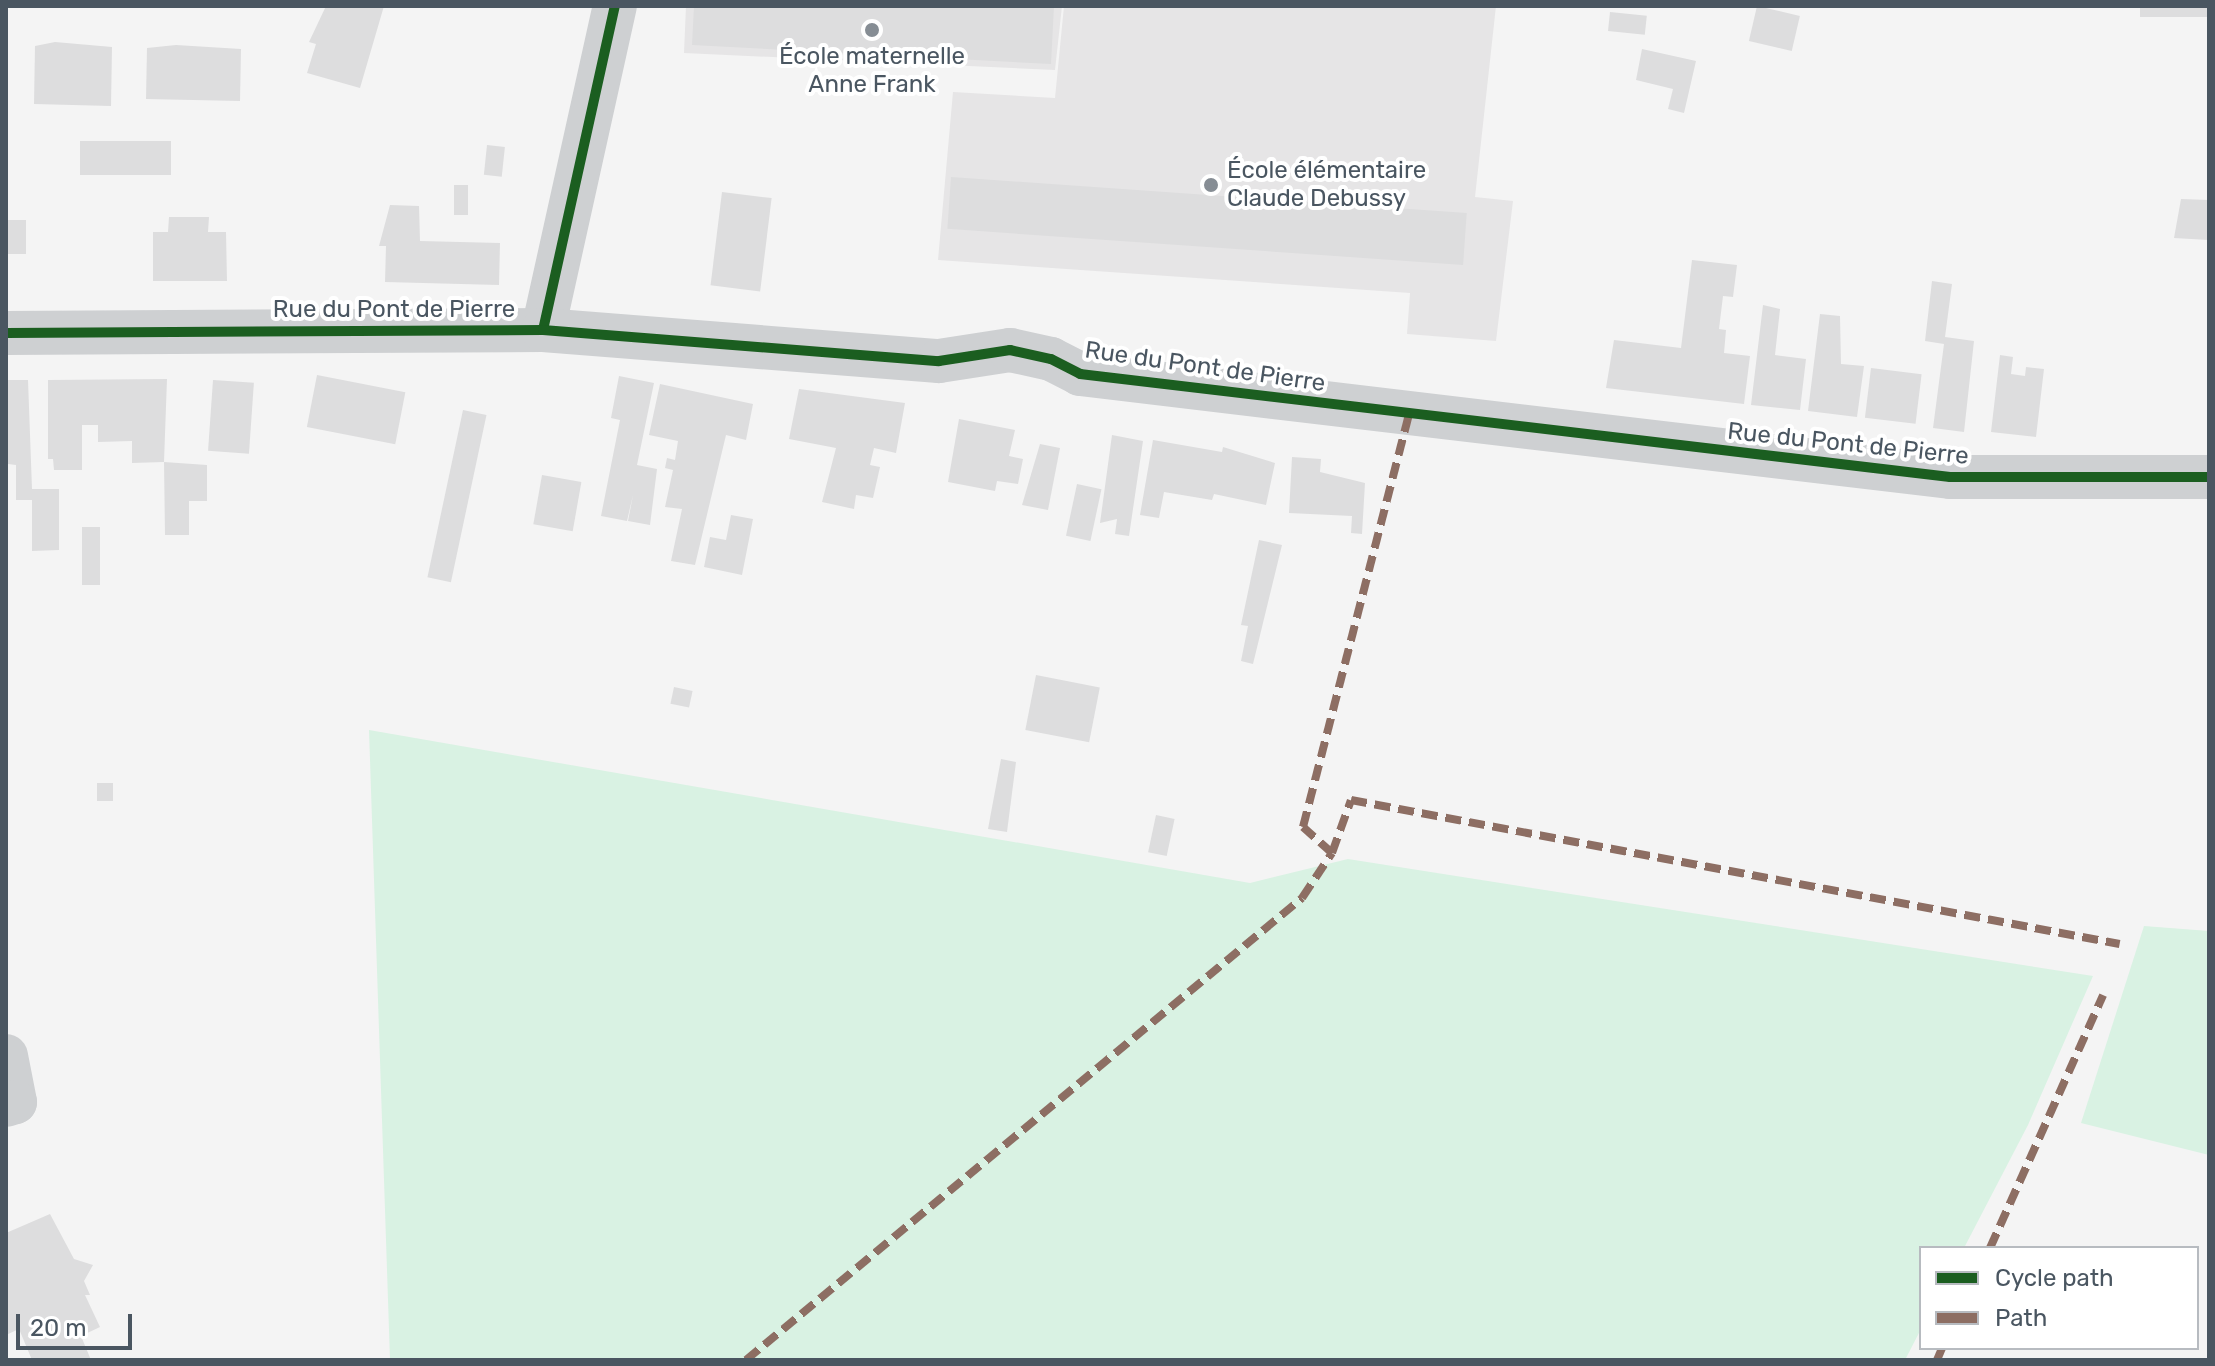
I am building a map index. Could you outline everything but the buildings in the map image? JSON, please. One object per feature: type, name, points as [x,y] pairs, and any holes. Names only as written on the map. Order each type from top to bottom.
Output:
[{"type":"street","points":[[543,330],[615,6]]},
{"type":"street","name":"Rue du Pont de Pierre","points":[[6,333],[543,330],[939,361],[1010,350],[1051,359],[1080,374],[1950,477],[2209,477]]},
{"type":"street","points":[[6,1056],[15,1102],[6,1105]]},
{"type":"shaded area","name":"École maternelle Anne Frank","points":[[686,6],[1062,6],[1055,70],[684,53]]},
{"type":"shaded area","name":"École élémentaire Claude Debussy","points":[[1064,6],[1496,6],[1475,197],[1513,201],[1496,341],[1407,334],[1410,293],[938,260],[953,92],[1055,98]]},
{"type":"green space","points":[[369,730],[1250,883],[1348,859],[2093,976],[2028,1125],[1965,1246],[1919,1246],[1919,1333],[1905,1360],[390,1360]]},
{"type":"green space","points":[[2144,926],[2209,931],[2209,1155],[2081,1123]]},
{"type":"marked path","points":[[746,1360],[1302,898],[1332,853],[1303,827],[1409,413]]},
{"type":"marked path","points":[[1332,853],[1351,800],[2120,944]]},
{"type":"marked path","points":[[1991,1246],[2103,995]]},
{"type":"marked path","points":[[1937,1360],[1941,1350]]},
{"type":"cycle path","points":[[543,330],[615,6]]},
{"type":"cycle path","points":[[6,333],[543,330],[939,361],[1010,350],[1051,359],[1080,374],[1950,477],[2209,477]]},
{"type":"place","name":"École maternelle Anne Frank","points":[[872,30]]},
{"type":"place","name":"École élémentaire Claude Debussy","points":[[1211,185]]}]
